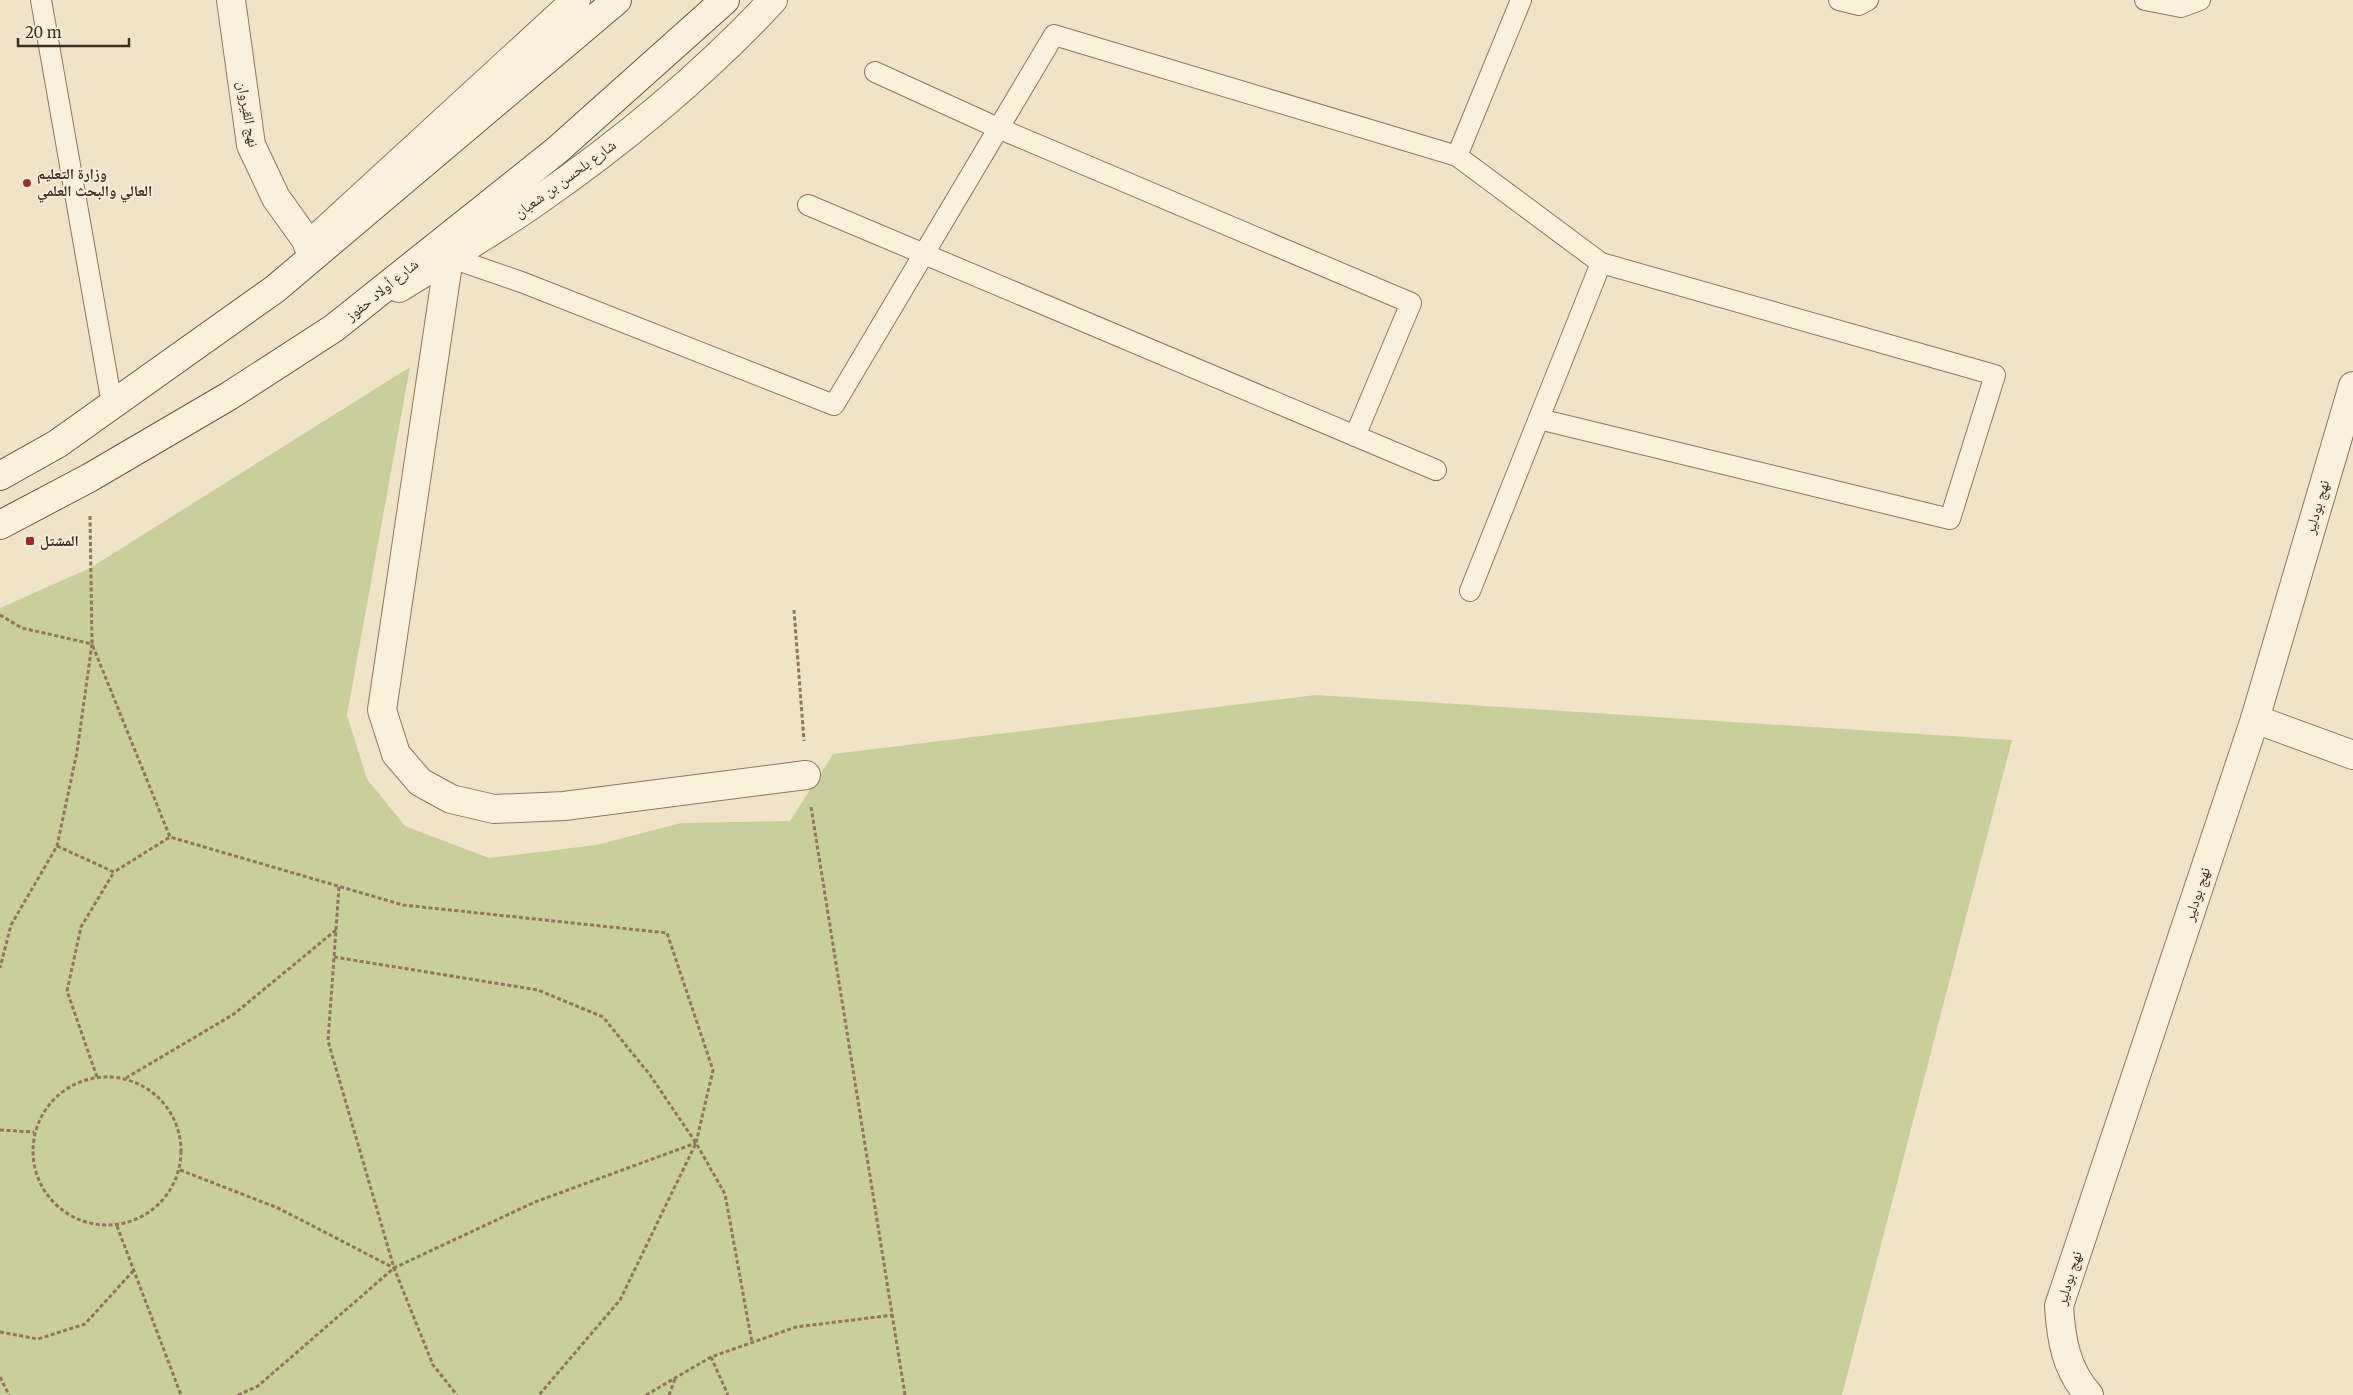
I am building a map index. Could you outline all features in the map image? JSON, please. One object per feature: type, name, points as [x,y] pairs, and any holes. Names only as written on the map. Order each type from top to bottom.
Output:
[{"type":"street","name":"نهج القيروان","points":[[231,0],[251,144],[276,198],[309,244]]},
{"type":"street","points":[[275,289],[309,244],[576,0]]},
{"type":"street","points":[[0,476],[57,444],[275,289],[617,0]]},
{"type":"street","name":"شارع بلحسن بن شعبان","points":[[334,328],[540,199],[595,159],[662,104],[749,26],[773,0]]},
{"type":"street","name":"شارع أولاد حفوز","points":[[0,526],[89,478],[229,396],[334,328],[556,151],[719,6]]},
{"type":"street","points":[[449,257],[382,710],[396,754],[420,782],[451,799],[494,809],[564,806],[806,775]]},
{"type":"street","name":"نهج بودلير","points":[[2089,1395],[2071,1367],[2061,1338],[2059,1306],[2255,719],[2353,386]]},
{"type":"street","points":[[2255,719],[2353,755]]},
{"type":"lane","points":[[41,0],[112,404]]},
{"type":"lane","points":[[1457,156],[1521,0]]},
{"type":"lane","points":[[1839,0],[1859,5],[1868,0]]},
{"type":"lane","points":[[2145,0],[2181,7],[2200,0]]},
{"type":"lane","points":[[449,257],[524,283],[834,405],[1054,35],[1457,156],[1600,263],[1995,375],[1950,519],[1539,419]]},
{"type":"lane","points":[[875,72],[998,128],[1411,303],[1355,436]]},
{"type":"lane","points":[[808,205],[1436,470]]},
{"type":"lane","points":[[1470,591],[1600,263]]},
{"type":"path","points":[[0,968],[11,925],[57,846],[77,752],[92,644],[89,478]]},
{"type":"path","points":[[794,610],[806,775],[905,1395]]},
{"type":"path","points":[[0,615],[22,628],[92,644]]},
{"type":"path","points":[[92,644],[170,837]]},
{"type":"path","points":[[97,1077],[67,991],[81,927],[114,872],[170,837],[403,905],[667,933],[713,1070],[696,1143],[620,1300],[539,1395]]},
{"type":"path","points":[[57,846],[114,872]]},
{"type":"path","points":[[339,886],[328,1041],[394,1268],[433,1365],[457,1395]]},
{"type":"path","points":[[126,1078],[234,1014],[336,930]]},
{"type":"path","points":[[334,958],[538,990],[603,1017],[650,1075],[696,1143],[726,1194],[752,1343]]},
{"type":"path","points":[[97,1077],[126,1078],[152,1091],[172,1113],[182,1140],[180,1170],[167,1197],[144,1216],[117,1226],[88,1224],[61,1211],[42,1190],[32,1162],[34,1132],[47,1106],[69,1086],[97,1077]]},
{"type":"path","points":[[0,1130],[34,1132]]},
{"type":"path","points":[[238,1395],[258,1386],[394,1268],[535,1202],[696,1143]]},
{"type":"path","points":[[180,1170],[278,1208],[394,1268]]},
{"type":"path","points":[[117,1226],[181,1395]]},
{"type":"path","points":[[0,1332],[38,1339],[85,1324],[134,1270]]},
{"type":"path","points":[[646,1395],[711,1357],[796,1327],[893,1316]]},
{"type":"path","points":[[711,1357],[728,1395]]},
{"type":"path","points":[[0,1377],[9,1395]]},
{"type":"path","points":[[669,1395],[676,1378]]},
{"type":"green space","points":[[410,367],[347,715],[367,779],[405,826],[489,858],[596,845],[681,823],[790,821],[833,754],[1316,695],[2012,740],[1842,1395],[0,1395],[0,608],[90,568]]},
{"type":"place","name":"وزارة التعليم العالي والبحث العلمي","points":[[27,183]]},
{"type":"place","name":"المشتل","points":[[30,541]]}]
